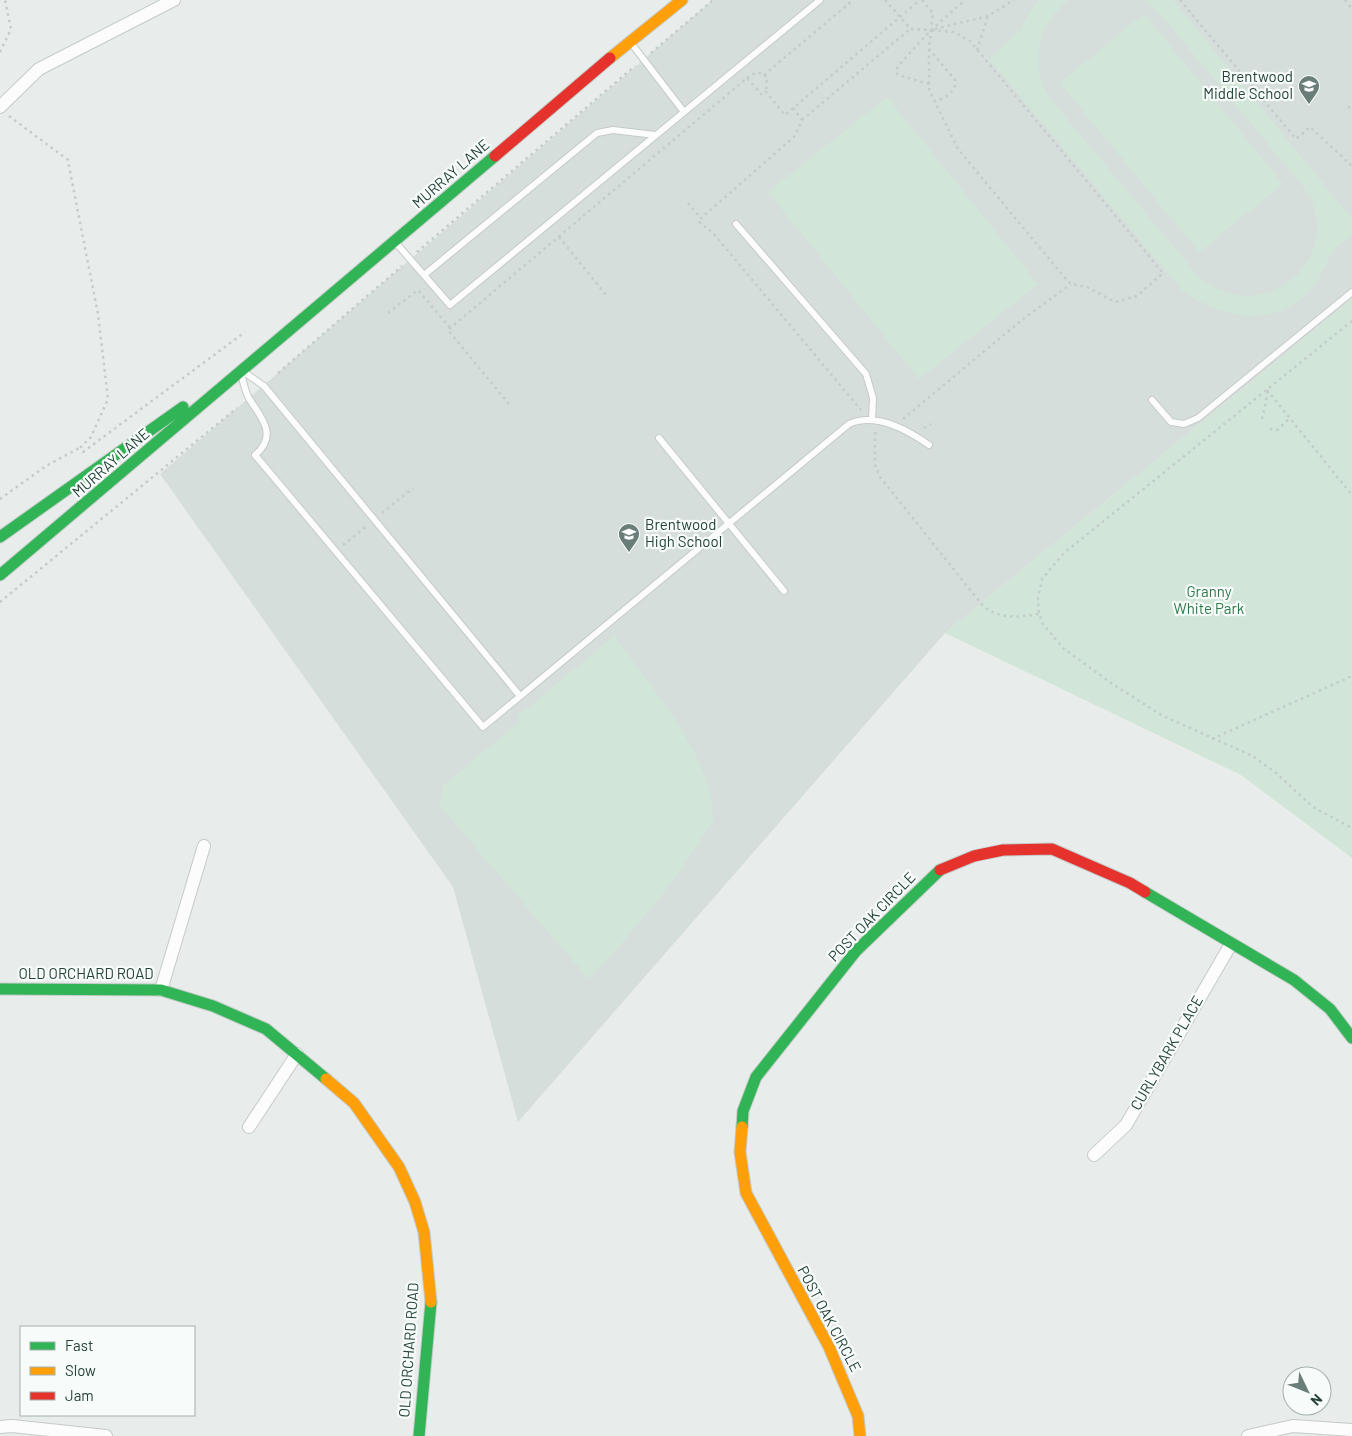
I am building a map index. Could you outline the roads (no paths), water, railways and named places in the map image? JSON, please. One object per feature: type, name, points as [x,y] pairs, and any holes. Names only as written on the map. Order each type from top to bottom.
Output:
[{"type":"street","points":[[4,111],[38,69],[174,0]]},
{"type":"street","name":"MURRAY LANE","points":[[0,575],[77,512],[240,370],[395,242],[580,83],[682,0]]},
{"type":"street","name":"MURRAY LANE","points":[[0,537],[90,471],[240,370]]},
{"type":"street","points":[[161,990],[204,846]]},
{"type":"street","name":"POST OAK CIRCLE","points":[[860,1436],[858,1416],[829,1347],[746,1193],[740,1152],[743,1111],[756,1077],[856,951],[942,868],[974,856],[1003,850],[1052,850],[1130,883],[1294,980],[1330,1009],[1352,1038]]},
{"type":"street","name":"CURLYBARK PLACE","points":[[1094,1156],[1126,1124],[1231,944]]},
{"type":"street","name":"OLD ORCHARD ROAD","points":[[0,989],[161,990],[213,1006],[266,1029],[354,1103],[399,1167],[415,1202],[424,1232],[430,1297],[419,1436]]},
{"type":"street","points":[[249,1127],[298,1054]]},
{"type":"street","points":[[0,1427],[12,1426],[106,1436]]},
{"type":"street","points":[[1248,1436],[1293,1426],[1352,1430]]},
{"type":"lane","points":[[395,242],[450,305],[820,0]]},
{"type":"lane","points":[[631,43],[684,112]]},
{"type":"lane","points":[[424,275],[597,133],[613,130],[655,135]]},
{"type":"lane","points":[[736,224],[866,374],[873,398],[872,420]]},
{"type":"lane","points":[[1152,400],[1172,422],[1184,424],[1198,418],[1352,292]]},
{"type":"lane","points":[[240,370],[249,399],[259,410],[266,427],[264,444],[256,455],[483,727],[844,427],[860,420],[872,420],[907,431],[929,445]]},
{"type":"lane","points":[[240,370],[264,386],[520,696]]},
{"type":"lane","points":[[659,438],[784,591]]},
{"type":"place","name":"Brentwood Middle School","points":[[1309,105]]},
{"type":"place","name":"Brentwood High School","points":[[629,553]]},
{"type":"park label","name":"Granny White Park","points":[[1209,600]]}]
